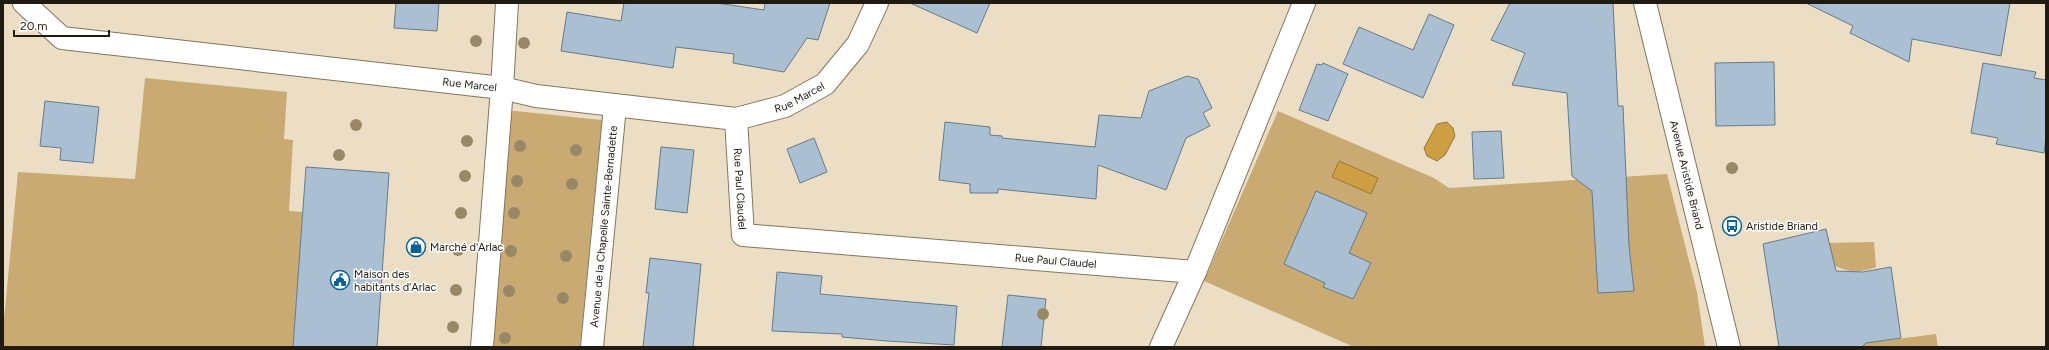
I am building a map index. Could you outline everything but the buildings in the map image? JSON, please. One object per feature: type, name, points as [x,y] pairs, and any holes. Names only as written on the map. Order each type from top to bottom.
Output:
[{"type":"street","name":"Rue Marcel","points":[[24,3],[62,38],[502,88],[536,96],[736,119],[785,106],[825,84],[858,44],[877,3]]},
{"type":"street","points":[[482,347],[507,3]]},
{"type":"street","points":[[1161,347],[1195,272],[1304,3]]},
{"type":"street","name":"Avenue Aristide Briand","points":[[1645,3],[1729,347]]},
{"type":"street","name":"Avenue de la Chapelle Sainte-Bernadette","points":[[592,347],[615,106]]},
{"type":"street","name":"Rue Paul Claudel","points":[[736,119],[743,235],[1195,272]]},
{"type":"shaded area","points":[[145,78],[287,92],[284,139],[293,140],[289,211],[303,212],[293,347],[3,347],[3,330],[18,172],[135,179]]},
{"type":"shaded area","points":[[505,110],[602,120],[580,347],[487,347]]},
{"type":"shaded area","points":[[1278,111],[1434,178],[1449,188],[1667,174],[1697,292],[1705,347],[1354,347],[1204,281]]},
{"type":"shaded area","points":[[1447,122],[1453,128],[1455,136],[1445,155],[1437,161],[1427,156],[1424,148],[1437,124]]},
{"type":"shaded area","points":[[1339,161],[1378,178],[1371,194],[1332,177]]},
{"type":"shaded area","points":[[1874,242],[1876,267],[1865,270],[1850,271],[1835,266],[1829,243]]},
{"type":"shaded area","points":[[1936,334],[1938,347],[1863,347],[1866,343]]},
{"type":"place","name":"Aristide Briand","points":[[1732,226]]},
{"type":"place","name":"Marché d'Arlac","points":[[416,247]]},
{"type":"place","name":"Maison des habitants d'Arlac","points":[[340,280]]}]
